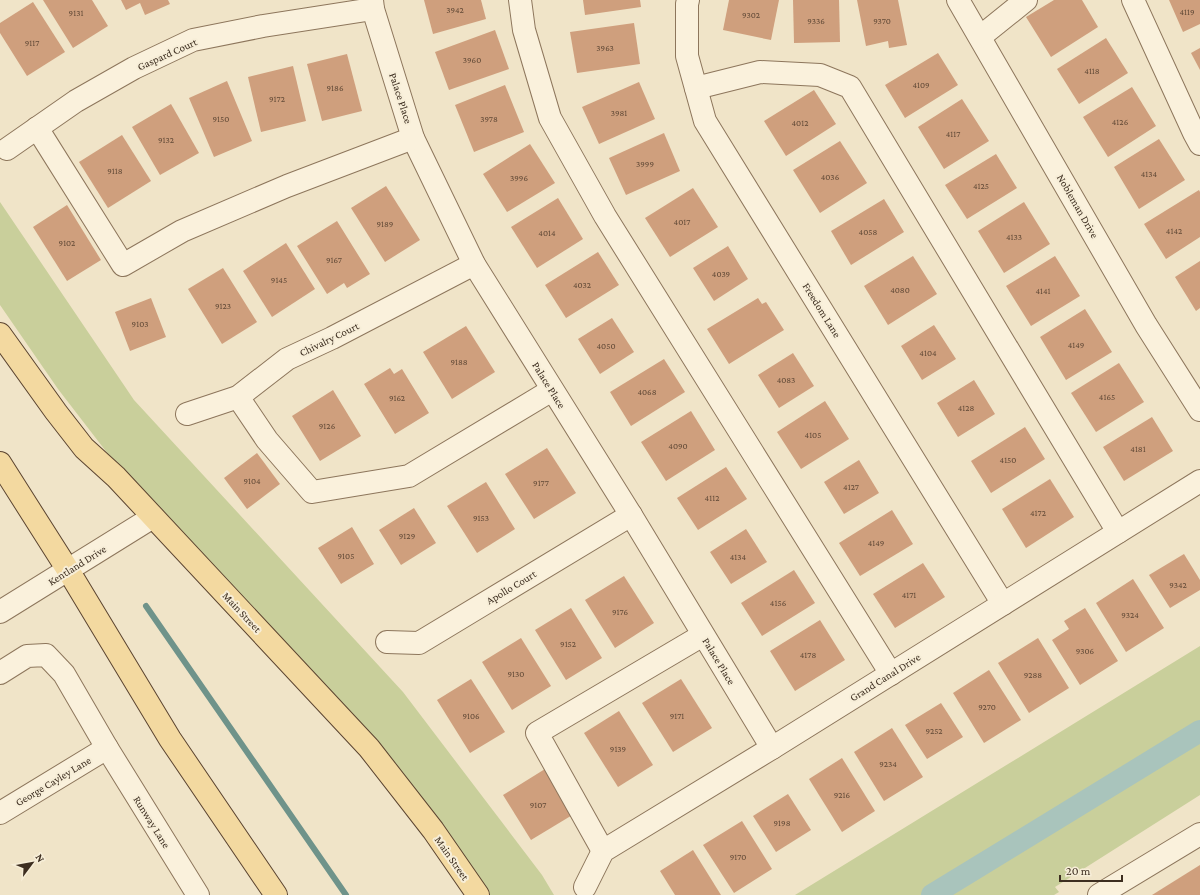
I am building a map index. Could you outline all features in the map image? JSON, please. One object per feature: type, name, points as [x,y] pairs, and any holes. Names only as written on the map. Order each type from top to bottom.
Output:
[{"type":"main road","name":"Main Street","points":[[0,334],[84,448],[116,477],[369,748],[433,830],[478,895]]},
{"type":"main road","points":[[0,463],[68,570],[170,739],[276,895]]},
{"type":"street","points":[[520,0],[524,30],[550,118],[606,216],[891,674]]},
{"type":"street","name":"Freedom Lane","points":[[688,0],[687,56],[705,121],[1003,604]]},
{"type":"street","name":"Nobleman Drive","points":[[958,0],[1146,324],[1200,410]]},
{"type":"street","points":[[980,37],[1026,0]]},
{"type":"street","points":[[1133,0],[1200,144]]},
{"type":"street","name":"Gaspard Court","points":[[7,149],[76,101],[134,68],[193,40],[372,5]]},
{"type":"street","name":"Palace Place","points":[[372,5],[413,138],[474,264],[631,516],[772,748]]},
{"type":"street","points":[[696,88],[760,72],[820,75],[850,88],[1118,532]]},
{"type":"street","points":[[37,128],[122,265],[182,231],[287,186],[413,138]]},
{"type":"street","name":"Chivalry Court","points":[[187,414],[238,397],[287,359],[351,328],[474,264]]},
{"type":"street","points":[[238,397],[267,440],[312,492],[409,476],[552,390]]},
{"type":"street","name":"Grand Canal Drive","points":[[603,851],[772,748],[1200,480]]},
{"type":"street","name":"Apollo Court","points":[[388,642],[419,643],[631,516]]},
{"type":"street","name":"Kentland Drive","points":[[0,612],[153,517]]},
{"type":"street","points":[[586,887],[603,851],[537,733],[703,634]]},
{"type":"street","name":"Runway Lane","points":[[0,673],[27,656],[46,655],[64,674],[107,748],[198,895]]},
{"type":"street","name":"George Cayley Lane","points":[[0,813],[107,748]]},
{"type":"street","points":[[1099,895],[1200,834]]},
{"type":"green space","points":[[0,202],[134,400],[403,692],[542,875],[554,895],[487,895],[125,476],[58,389],[0,305]]},
{"type":"green space","points":[[1200,646],[1200,795],[1055,887],[1059,892],[1054,895],[795,895]]},
{"type":"building","points":[[43,0],[92,0],[108,26],[73,48]]},
{"type":"building","points":[[121,0],[168,0],[170,4],[145,15],[140,3],[126,10]]},
{"type":"building","points":[[424,0],[481,0],[486,19],[433,34]]},
{"type":"building","points":[[583,0],[640,0],[641,7],[585,15]]},
{"type":"building","points":[[729,0],[779,0],[771,40],[723,30]]},
{"type":"building","points":[[793,0],[839,0],[840,42],[794,43]]},
{"type":"building","points":[[857,0],[898,0],[907,45],[889,48],[888,41],[866,46]]},
{"type":"building","points":[[1054,0],[1082,0],[1098,27],[1051,57],[1026,17]]},
{"type":"building","points":[[1169,0],[1200,0],[1200,24],[1183,32]]},
{"type":"building","points":[[33,2],[65,52],[27,76],[0,33],[0,23]]},
{"type":"building","points":[[634,23],[640,64],[577,73],[570,32]]},
{"type":"building","points":[[495,30],[509,69],[449,90],[435,52]]},
{"type":"building","points":[[1106,38],[1128,73],[1079,104],[1057,69]]},
{"type":"building","points":[[1200,48],[1200,70],[1191,53]]},
{"type":"building","points":[[938,53],[958,85],[905,118],[885,85]]},
{"type":"building","points":[[347,54],[362,111],[322,121],[307,64]]},
{"type":"building","points":[[293,66],[306,121],[261,132],[248,77]]},
{"type":"building","points":[[227,81],[252,141],[214,157],[189,98]]},
{"type":"building","points":[[639,82],[655,119],[599,144],[582,107]]},
{"type":"building","points":[[505,85],[524,132],[474,152],[455,105]]},
{"type":"building","points":[[1132,87],[1156,126],[1108,157],[1083,117]]},
{"type":"building","points":[[814,90],[836,124],[786,156],[764,121]]},
{"type":"building","points":[[962,99],[989,141],[944,169],[918,127]]},
{"type":"building","points":[[171,104],[199,153],[160,175],[132,127]]},
{"type":"building","points":[[664,133],[680,171],[626,195],[609,158]]},
{"type":"building","points":[[122,135],[151,181],[108,208],[79,162]]},
{"type":"building","points":[[1159,139],[1185,180],[1139,209],[1114,167]]},
{"type":"building","points":[[840,141],[867,183],[820,213],[793,170]]},
{"type":"building","points":[[530,144],[555,183],[507,212],[483,174]]},
{"type":"building","points":[[996,154],[1017,188],[967,219],[945,185]]},
{"type":"building","points":[[386,186],[420,240],[385,262],[351,208]]},
{"type":"building","points":[[693,188],[718,227],[670,257],[645,218]]},
{"type":"building","points":[[1199,190],[1200,237],[1166,259],[1144,224]]},
{"type":"building","points":[[558,198],[583,239],[537,268],[511,227]]},
{"type":"building","points":[[884,199],[904,232],[851,265],[831,231]]},
{"type":"building","points":[[1024,202],[1050,244],[1004,273],[978,231]]},
{"type":"building","points":[[67,205],[101,260],[67,281],[33,227]]},
{"type":"building","points":[[337,221],[370,274],[347,288],[344,283],[327,294],[297,246]]},
{"type":"building","points":[[286,243],[315,289],[272,317],[243,271]]},
{"type":"building","points":[[728,246],[748,279],[714,301],[693,268]]},
{"type":"building","points":[[598,252],[619,285],[566,318],[545,285]]},
{"type":"building","points":[[913,256],[937,294],[888,325],[864,286]]},
{"type":"building","points":[[1055,256],[1080,296],[1031,326],[1006,286]]},
{"type":"building","points":[[1200,261],[1200,308],[1196,311],[1175,277]]},
{"type":"building","points":[[223,268],[257,322],[222,344],[188,289]]},
{"type":"building","points":[[151,298],[166,337],[130,351],[115,312]]},
{"type":"building","points":[[758,298],[762,304],[766,302],[784,330],[729,364],[707,329]]},
{"type":"building","points":[[1085,309],[1112,352],[1066,380],[1040,337]]},
{"type":"building","points":[[612,318],[634,352],[600,374],[578,339]]},
{"type":"building","points":[[934,325],[956,359],[922,380],[901,346]]},
{"type":"building","points":[[466,326],[495,372],[452,399],[423,352]]},
{"type":"building","points":[[793,353],[814,386],[779,408],[758,375]]},
{"type":"building","points":[[664,359],[685,392],[631,426],[610,392]]},
{"type":"building","points":[[1119,363],[1144,402],[1096,432],[1071,393]]},
{"type":"building","points":[[390,368],[394,374],[402,369],[429,413],[395,434],[364,384]]},
{"type":"building","points":[[974,380],[995,414],[958,437],[937,403]]},
{"type":"building","points":[[333,390],[361,436],[320,461],[292,416]]},
{"type":"building","points":[[825,401],[849,439],[801,469],[777,432]]},
{"type":"building","points":[[691,411],[715,450],[666,481],[641,442]]},
{"type":"building","points":[[1152,417],[1173,451],[1124,481],[1103,447]]},
{"type":"building","points":[[1025,427],[1045,459],[991,493],[971,461]]},
{"type":"building","points":[[547,448],[576,493],[534,519],[505,474]]},
{"type":"building","points":[[257,453],[280,484],[247,509],[224,478]]},
{"type":"building","points":[[859,460],[879,493],[844,514],[824,482]]},
{"type":"building","points":[[726,467],[747,499],[698,530],[677,498]]},
{"type":"building","points":[[1050,479],[1074,517],[1026,548],[1002,509]]},
{"type":"building","points":[[486,482],[515,529],[477,553],[447,506]]},
{"type":"building","points":[[414,508],[436,543],[401,565],[379,530]]},
{"type":"building","points":[[892,510],[913,544],[860,576],[839,543]]},
{"type":"building","points":[[352,527],[374,564],[341,584],[318,548]]},
{"type":"building","points":[[746,529],[767,562],[731,584],[710,552]]},
{"type":"building","points":[[1184,554],[1200,580],[1200,590],[1170,608],[1149,575]]},
{"type":"building","points":[[923,563],[945,597],[895,628],[873,594]]},
{"type":"building","points":[[794,570],[815,603],[762,636],[741,603]]},
{"type":"building","points":[[624,576],[654,623],[615,648],[585,600]]},
{"type":"building","points":[[1133,579],[1164,628],[1126,652],[1096,603]]},
{"type":"building","points":[[571,608],[602,658],[566,680],[535,630]]},
{"type":"building","points":[[1085,608],[1118,661],[1080,685],[1052,640],[1069,629],[1064,621]]},
{"type":"building","points":[[820,620],[845,660],[795,691],[770,651]]},
{"type":"building","points":[[521,638],[551,686],[512,710],[482,662]]},
{"type":"building","points":[[1038,638],[1069,688],[1029,713],[998,663]]},
{"type":"building","points":[[989,670],[1021,720],[984,743],[953,693]]},
{"type":"building","points":[[471,679],[505,732],[470,753],[437,700]]},
{"type":"building","points":[[681,679],[712,728],[673,752],[642,703]]},
{"type":"building","points":[[941,703],[963,737],[927,759],[905,725]]},
{"type":"building","points":[[619,711],[653,765],[618,787],[584,733]]},
{"type":"building","points":[[892,728],[923,777],[884,801],[854,752]]},
{"type":"building","points":[[842,758],[875,811],[842,832],[809,779]]},
{"type":"building","points":[[545,769],[574,814],[531,840],[503,795]]},
{"type":"building","points":[[788,794],[811,830],[776,852],[753,816]]},
{"type":"building","points":[[742,821],[772,869],[734,893],[703,845]]},
{"type":"building","points":[[693,850],[721,895],[675,895],[660,871]]},
{"type":"building","points":[[1200,865],[1200,895],[1152,895]]},
{"type":"waterway","points":[[146,606],[346,895]]},
{"type":"waterway","points":[[932,895],[1200,731]]}]
